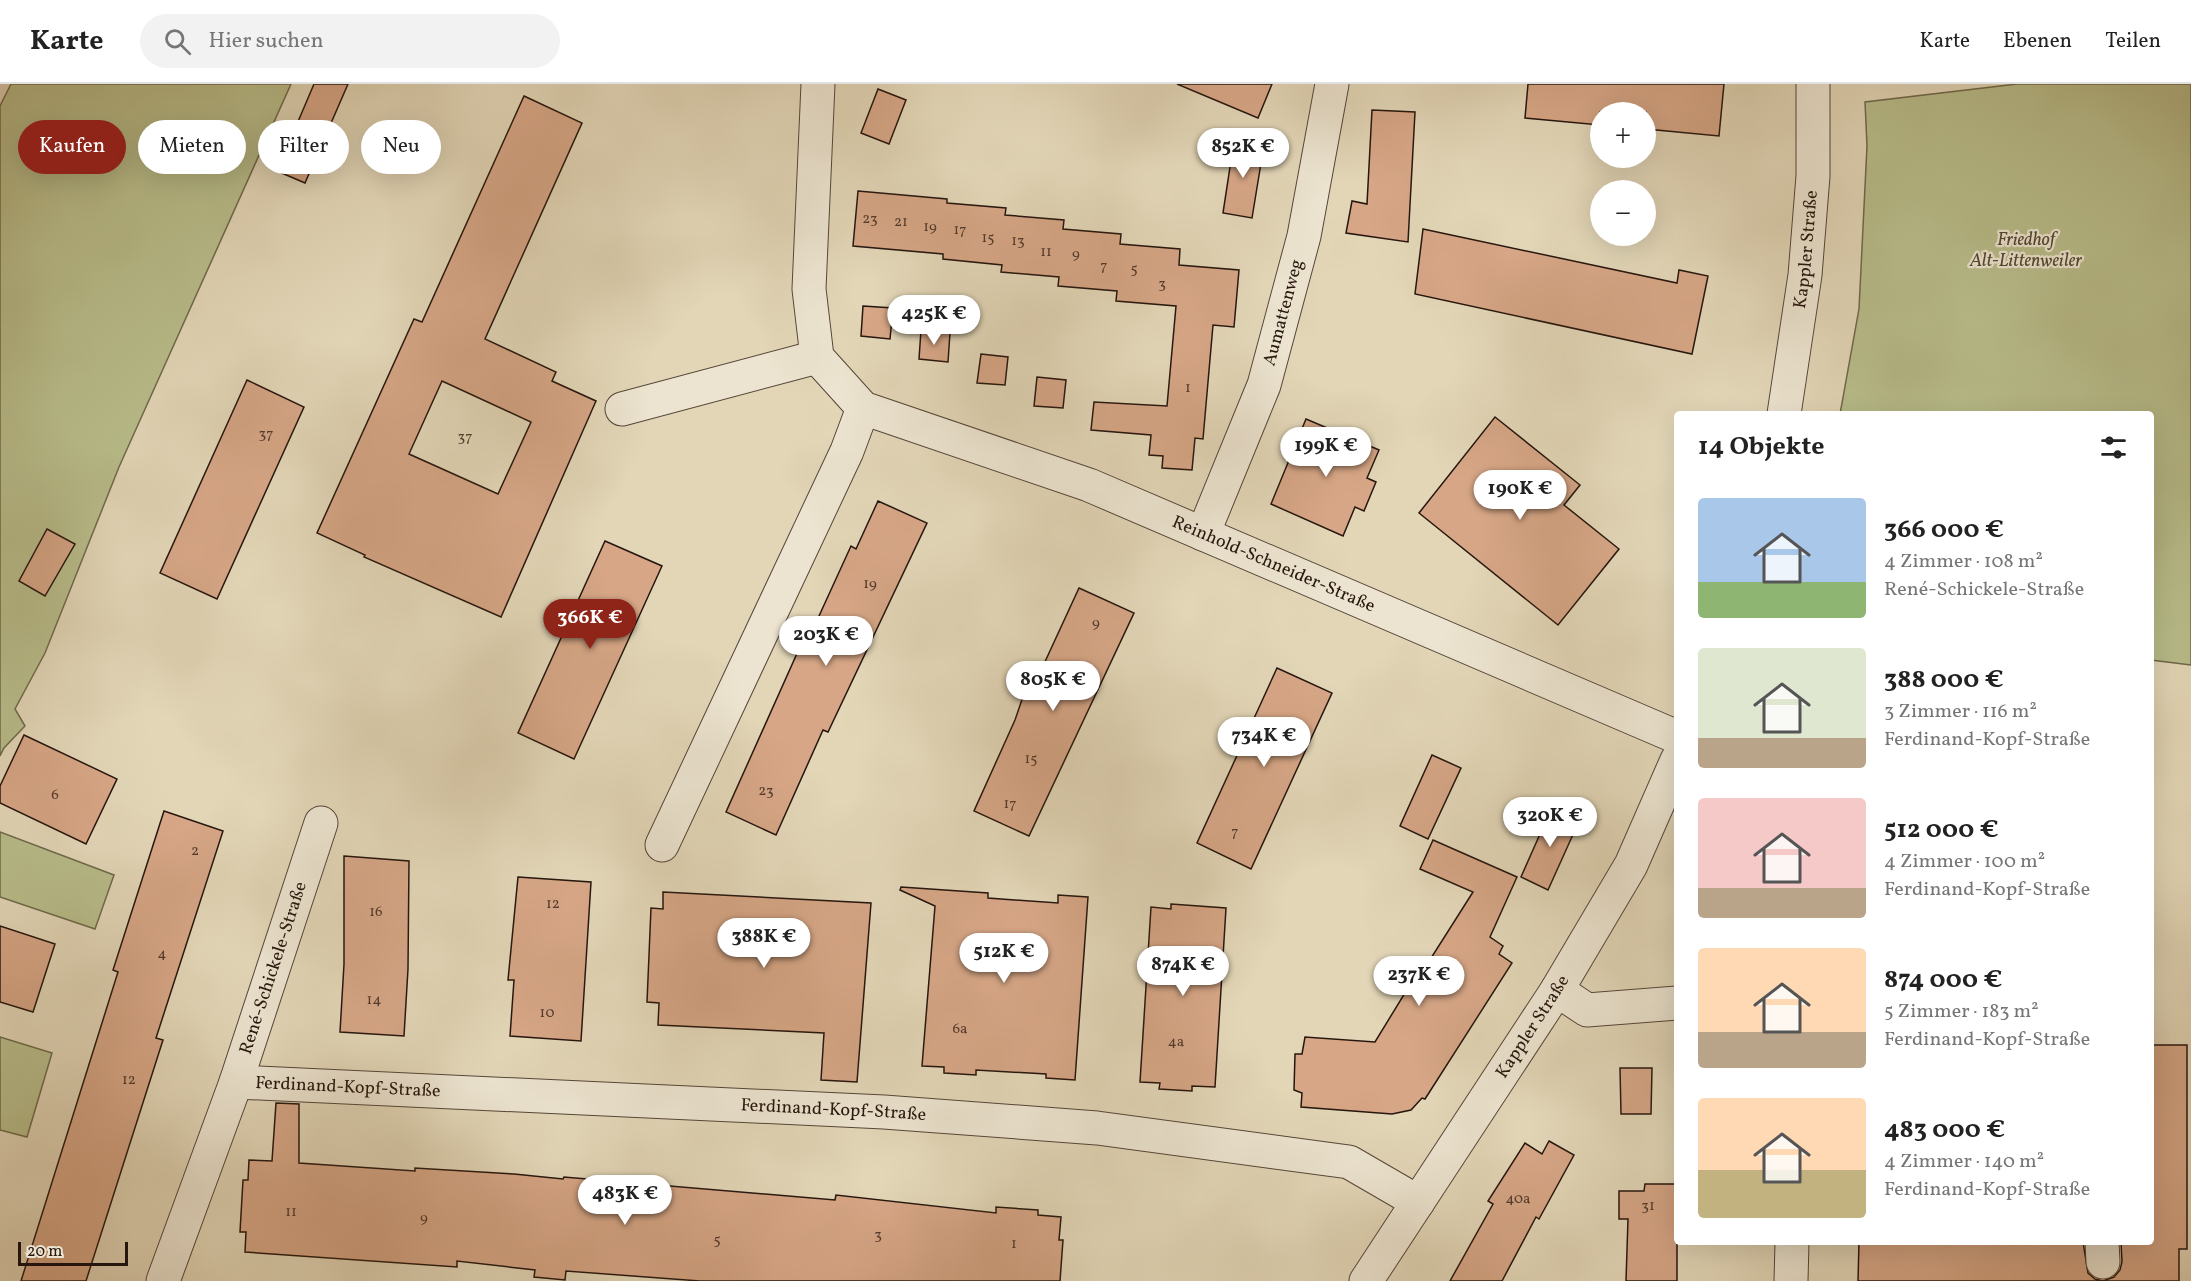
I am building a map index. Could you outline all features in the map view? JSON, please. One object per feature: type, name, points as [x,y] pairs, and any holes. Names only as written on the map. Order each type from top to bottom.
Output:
[{"type":"street","points":[[622,409],[817,357],[809,289],[818,84]]},
{"type":"street","name":"Aumattenweg","points":[[1203,534],[1264,385],[1304,236],[1332,84]]},
{"type":"street","name":"Kappler Straße","points":[[1784,411],[1805,274],[1813,176],[1813,84]]},
{"type":"street","name":"Reinhold-Schneider-Straße","points":[[817,357],[863,408],[1089,485],[1674,736]]},
{"type":"street","points":[[662,845],[847,451],[863,408]]},
{"type":"street","name":"Kappler Straße","points":[[1366,1281],[1557,990],[1631,866],[1674,767]]},
{"type":"street","name":"René-Schickele-Straße","points":[[163,1281],[236,1082],[321,823]]},
{"type":"street","points":[[1557,990],[1587,1010],[1674,1003]]},
{"type":"street","name":"Ferdinand-Kopf-Straße","points":[[236,1082],[884,1112],[1096,1128],[1349,1162],[1418,1202]]},
{"type":"street","points":[[1791,1281],[1792,1245]]},
{"type":"green space","points":[[11,84],[291,84],[275,120],[258,120],[258,157],[119,467],[45,653],[15,709],[25,726],[4,748],[0,756],[0,106]]},
{"type":"green space","name":"Friedhof Alt-Littenweiler","points":[[2017,84],[2191,84],[2191,665],[2154,660],[2154,411],[1841,411],[1859,309],[1867,146],[1865,102]]},
{"type":"green space","points":[[0,832],[114,875],[95,929],[0,897]]},
{"type":"green space","points":[[0,1037],[52,1053],[27,1137],[0,1130]]},
{"type":"building","points":[[314,84],[348,84],[332,120],[299,120]]},
{"type":"building","points":[[1177,84],[1272,84],[1258,118]]},
{"type":"building","points":[[1528,84],[1724,84],[1719,136],[1656,130],[1656,102],[1590,102],[1590,124],[1525,118]]},
{"type":"building","points":[[878,89],[906,100],[889,144],[861,133]]},
{"type":"building","points":[[524,96],[582,123],[485,339],[556,372],[552,381],[596,401],[501,617],[364,557],[365,555],[317,533],[414,319],[422,322]],"holes":[[[442,381],[531,422],[498,494],[409,454]]]},
{"type":"building","points":[[1372,110],[1415,112],[1408,242],[1346,233],[1352,201],[1367,204]]},
{"type":"building","points":[[1234,141],[1264,145],[1252,218],[1223,213]]},
{"type":"building","points":[[284,174],[309,174],[305,183]]},
{"type":"building","points":[[858,191],[947,199],[947,203],[1006,208],[1005,215],[1064,220],[1063,229],[1121,234],[1120,244],[1180,249],[1179,265],[1239,270],[1234,327],[1213,325],[1203,439],[1195,438],[1192,470],[1162,468],[1163,456],[1149,455],[1151,435],[1091,430],[1094,402],[1167,406],[1176,306],[1116,301],[1117,291],[1058,286],[1059,277],[1001,272],[1002,265],[943,259],[943,254],[853,246]]},
{"type":"building","points":[[1423,229],[1677,283],[1679,270],[1708,276],[1692,354],[1415,294]]},
{"type":"building","points":[[863,306],[893,308],[890,339],[861,336]]},
{"type":"building","points":[[921,330],[950,333],[948,362],[919,359]]},
{"type":"building","points":[[981,354],[1008,357],[1005,385],[977,383]]},
{"type":"building","points":[[1037,377],[1066,380],[1063,408],[1034,406]]},
{"type":"building","points":[[247,380],[304,407],[217,599],[160,573]]},
{"type":"building","points":[[1495,417],[1580,485],[1564,505],[1619,549],[1558,625],[1419,513]]},
{"type":"building","points":[[1306,419],[1379,450],[1367,478],[1376,482],[1364,511],[1355,507],[1343,536],[1271,504]]},
{"type":"building","points":[[878,501],[927,523],[828,732],[823,730],[776,835],[726,812],[799,649],[803,651],[851,546],[856,549]]},
{"type":"building","points":[[47,529],[75,544],[45,596],[19,581]]},
{"type":"building","points":[[605,541],[662,566],[574,759],[518,733]]},
{"type":"building","points":[[1079,588],[1134,613],[1029,836],[974,811],[1015,720],[1030,676],[1037,679]]},
{"type":"building","points":[[1277,668],[1332,693],[1251,869],[1197,843]]},
{"type":"building","points":[[24,735],[117,779],[86,844],[0,803],[0,786]]},
{"type":"building","points":[[1432,755],[1461,768],[1428,839],[1400,826]]},
{"type":"building","points":[[1552,807],[1580,819],[1548,890],[1521,877]]},
{"type":"building","points":[[164,811],[223,831],[156,1038],[163,1040],[86,1281],[21,1281],[118,972],[113,970]]},
{"type":"building","points":[[1433,840],[1517,877],[1490,937],[1503,946],[1499,954],[1512,963],[1425,1099],[1422,1098],[1411,1110],[1392,1114],[1301,1107],[1302,1093],[1294,1090],[1295,1054],[1302,1054],[1305,1037],[1375,1042],[1411,983],[1414,985],[1473,892],[1420,869]]},
{"type":"building","points":[[344,856],[409,861],[408,969],[404,1036],[340,1032],[344,964]]},
{"type":"building","points":[[518,877],[591,882],[581,1041],[510,1036],[514,980],[508,980]]},
{"type":"building","points":[[901,887],[988,893],[988,898],[1058,903],[1058,895],[1088,897],[1075,1080],[1046,1078],[1046,1074],[976,1070],[976,1075],[944,1073],[944,1067],[922,1066],[935,906],[900,890]]},
{"type":"building","points":[[663,892],[871,903],[857,1082],[821,1080],[824,1033],[658,1025],[659,1003],[647,1002],[651,908],[663,909]]},
{"type":"building","points":[[1171,904],[1226,908],[1215,1087],[1192,1086],[1192,1091],[1159,1089],[1160,1083],[1140,1082],[1151,907],[1171,909]]},
{"type":"building","points":[[0,926],[55,944],[33,1012],[0,1002]]},
{"type":"building","points":[[2154,1045],[2187,1045],[2187,1249],[2179,1249],[2179,1281],[2103,1281],[2114,1277],[2120,1270],[2121,1245],[2154,1245]]},
{"type":"building","points":[[1620,1068],[1652,1068],[1651,1114],[1621,1114]]},
{"type":"building","points":[[276,1103],[299,1104],[299,1163],[415,1171],[415,1168],[514,1174],[563,1179],[564,1177],[835,1200],[836,1195],[996,1213],[996,1207],[1038,1210],[1038,1215],[1061,1217],[1059,1240],[1063,1240],[1060,1281],[700,1281],[566,1271],[565,1280],[534,1277],[535,1270],[457,1261],[457,1267],[245,1252],[246,1232],[240,1232],[243,1180],[248,1180],[249,1160],[272,1161]]},
{"type":"building","points":[[1549,1141],[1574,1155],[1539,1219],[1536,1217],[1502,1281],[1450,1281],[1493,1204],[1488,1201],[1525,1143],[1542,1154]]},
{"type":"building","points":[[1645,1184],[1674,1184],[1674,1245],[1677,1245],[1677,1281],[1626,1281],[1628,1219],[1619,1219],[1619,1191],[1644,1191]]},
{"type":"building","points":[[1859,1245],[2083,1245],[2088,1273],[2095,1279],[2103,1281],[1858,1281]]}]
